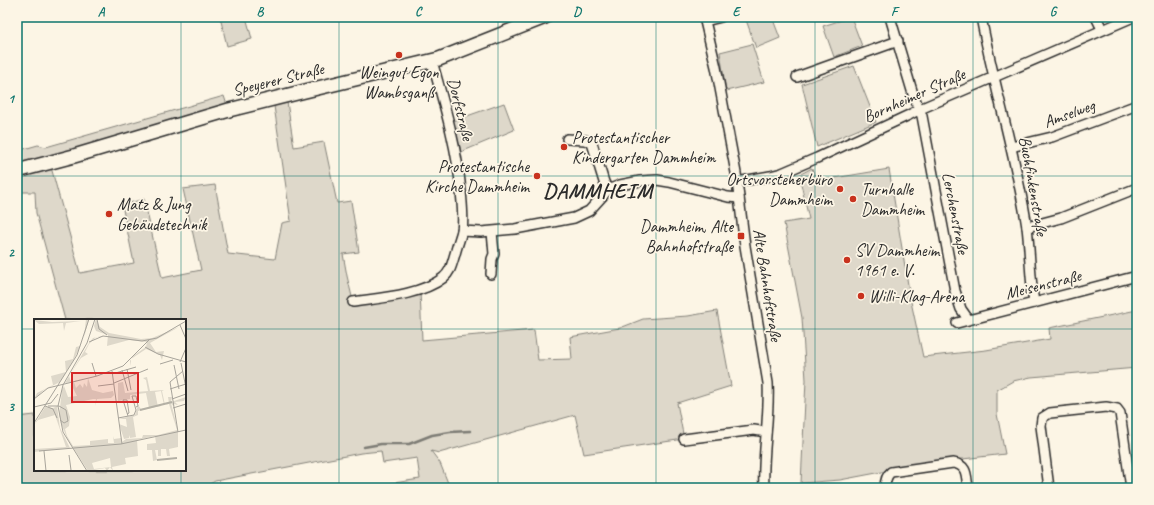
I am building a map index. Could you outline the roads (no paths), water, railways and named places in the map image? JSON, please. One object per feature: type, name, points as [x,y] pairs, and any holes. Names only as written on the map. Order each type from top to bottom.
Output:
[{"type":"street","name":"Speyerer Straße","points":[[17,171],[242,107],[432,61],[545,17]]},
{"type":"street","points":[[705,19],[721,17]]},
{"type":"street","name":"Lerchenstraße","points":[[890,17],[920,109],[955,291],[961,309],[968,320]]},
{"type":"street","name":"Buchfinkenstraße","points":[[981,17],[993,77],[1011,147],[1026,227],[1034,303]]},
{"type":"street","points":[[1096,17],[1102,29]]},
{"type":"street","name":"Bornheimer Straße","points":[[737,182],[782,173],[818,158],[920,109],[1102,29],[1133,17]]},
{"type":"street","name":"Alte Bahnhofstraße","points":[[705,19],[716,67],[737,182],[747,258],[768,383],[768,405],[763,458],[764,488]]},
{"type":"street","points":[[797,77],[898,41]]},
{"type":"street","name":"Dorfstraße","points":[[353,302],[413,292],[434,284],[444,277],[449,270],[462,231],[463,209],[458,165],[453,137],[432,61]]},
{"type":"street","name":"Amselweg","points":[[1011,147],[1046,139],[1137,105]]},
{"type":"street","points":[[567,139],[585,140],[592,143],[604,182],[608,190]]},
{"type":"street","points":[[462,231],[492,232],[526,228],[574,218],[589,211],[608,190],[630,182],[658,180],[728,197],[739,198]]},
{"type":"street","points":[[1026,227],[1061,218],[1137,188]]},
{"type":"street","points":[[491,274],[492,259],[494,254],[492,232]]},
{"type":"street","name":"Meisenstraße","points":[[957,322],[1137,276]]},
{"type":"street","points":[[1050,488],[1041,426],[1042,418],[1050,414],[1106,407],[1117,409],[1120,413],[1131,488]]},
{"type":"street","points":[[684,439],[754,430],[766,432]]},
{"type":"street","points":[[885,488],[886,479],[891,472],[953,463],[960,464],[964,468],[968,488]]},
{"type":"waterway","points":[[364,447],[381,444],[409,444],[432,435],[470,431]]},
{"type":"place","name":"Weingut Egon Wambsganß","points":[[399,55]]},
{"type":"place","name":"Protestantischer Kindergarten Dammheim","points":[[564,147]]},
{"type":"place","name":"Protestantische Kirche Dammheim","points":[[537,176]]},
{"type":"place","name":"Ortsvorsteherbüro Dammheim","points":[[840,189]]},
{"type":"place","name":"Turnhalle Dammheim","points":[[853,199]]},
{"type":"place","name":"Matz & Jung Gebäudetechnik","points":[[109,214]]},
{"type":"place","name":"Dammheim, Alte Bahnhofstraße","points":[[741,236]]},
{"type":"place","name":"SV Dammheim 1961 e. V.","points":[[847,260]]},
{"type":"place","name":"Willi-Klag-Arena","points":[[861,296]]},
{"type":"district","name":"DAMMHEIM","points":[[598,191]]}]
